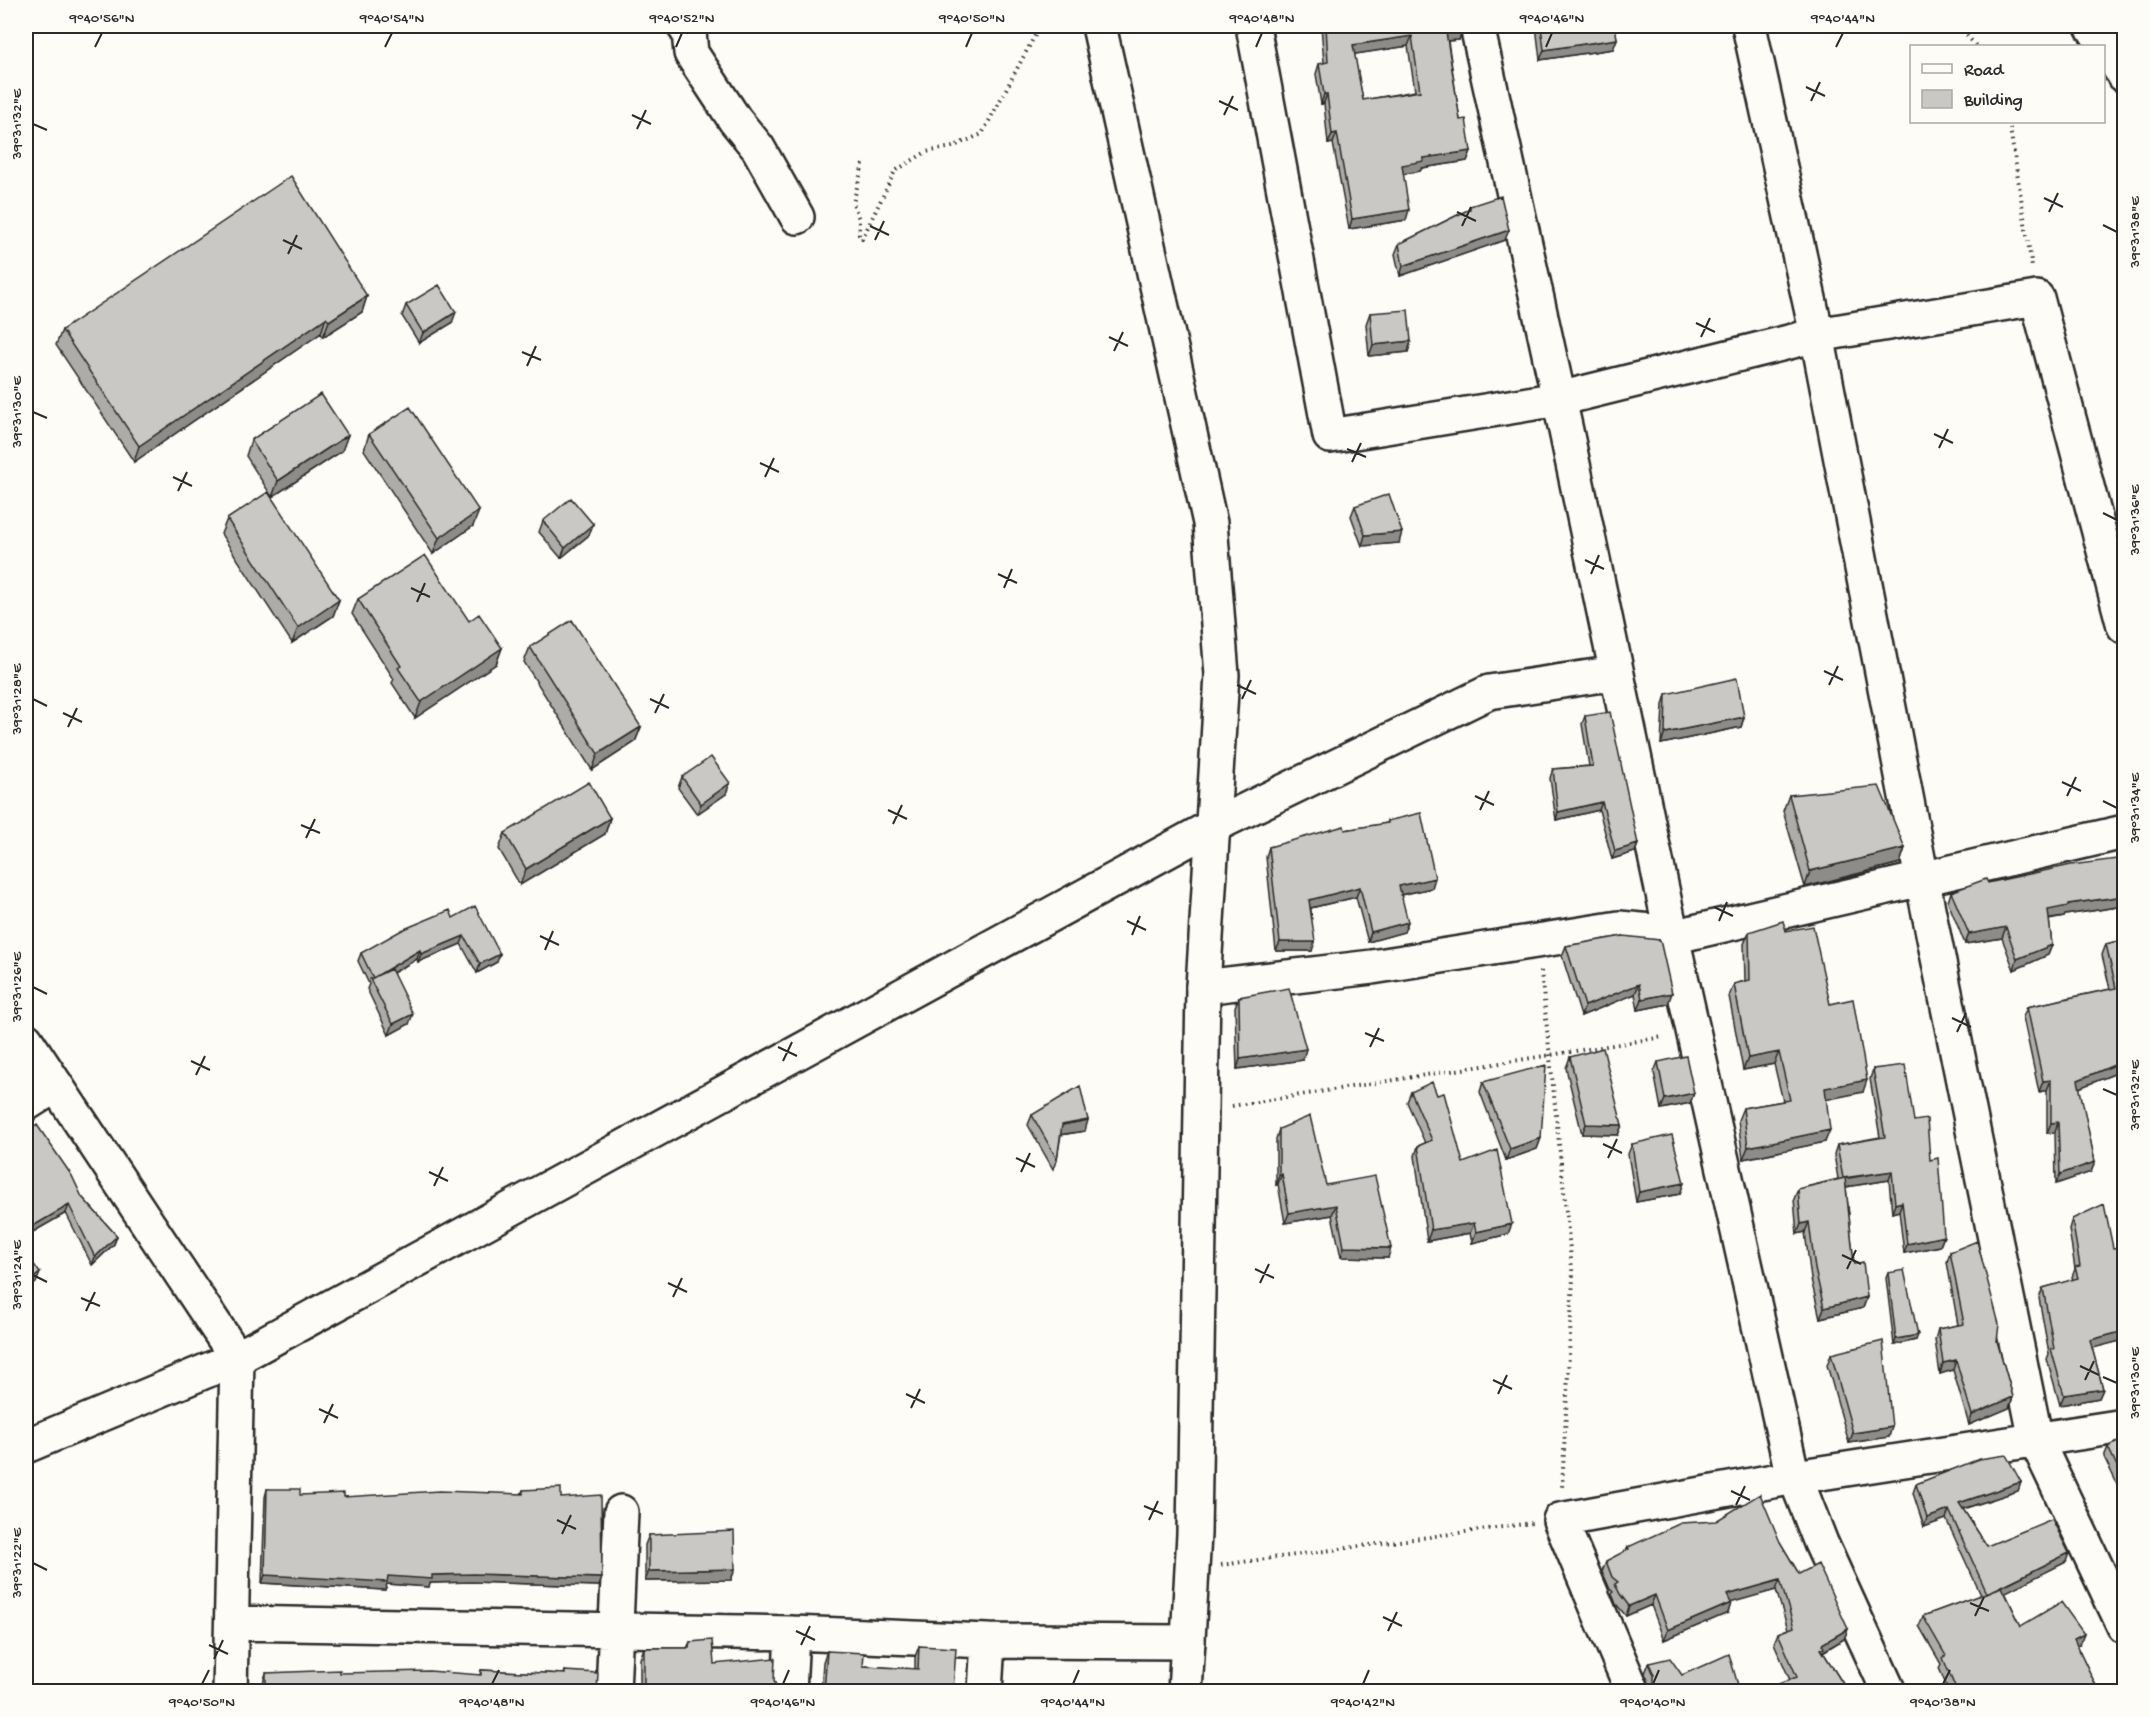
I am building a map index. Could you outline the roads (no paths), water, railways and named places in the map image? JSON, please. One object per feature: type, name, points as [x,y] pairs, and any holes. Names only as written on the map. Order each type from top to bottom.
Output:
[{"type":"street","points":[[684,26],[689,32],[691,53],[735,120],[758,148],[797,217]]},
{"type":"street","points":[[1099,26],[1210,523],[1222,675],[1215,825],[1203,987],[1193,1569],[1185,1692]]},
{"type":"street","points":[[1253,26],[1330,436],[1559,399],[1817,335],[2037,298],[2124,626]]},
{"type":"street","points":[[1477,26],[1559,399],[1671,932],[1795,1477],[1821,1543],[1889,1692]]},
{"type":"street","points":[[1749,26],[1817,335],[1922,879],[2036,1440],[2124,1626]]},
{"type":"street","points":[[2092,26],[2104,45]]},
{"type":"street","points":[[2105,46],[2124,75]]},
{"type":"street","points":[[26,1446],[237,1358],[1215,825],[1489,692],[1616,673]]},
{"type":"street","points":[[1203,987],[1372,967],[1619,928],[1685,934],[2124,832]]},
{"type":"street","points":[[26,1040],[237,1358],[230,1692]]},
{"type":"street","points":[[26,1104],[56,1085]]},
{"type":"street","points":[[1633,1692],[1560,1520],[1795,1477],[2124,1426]]},
{"type":"street","points":[[613,1692],[621,1512]]},
{"type":"street","points":[[232,1623],[792,1633],[988,1641],[1188,1641]]},
{"type":"street","points":[[789,1692],[792,1633]]},
{"type":"street","points":[[985,1692],[988,1641]]}]
